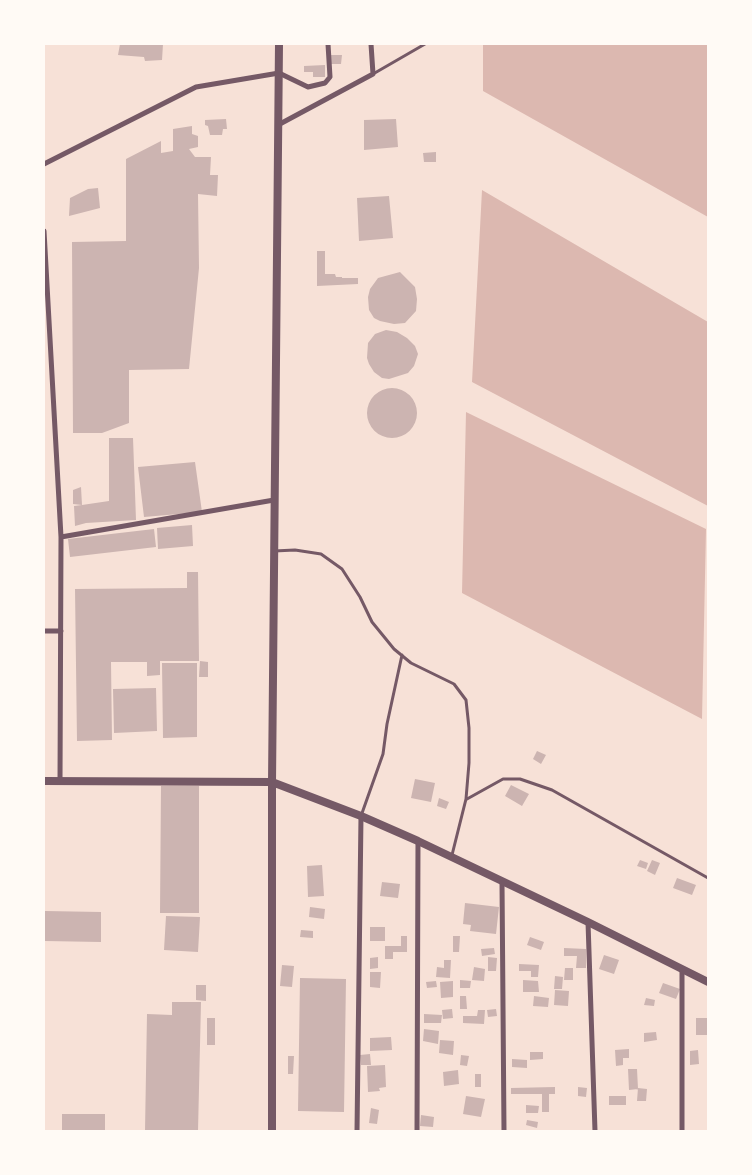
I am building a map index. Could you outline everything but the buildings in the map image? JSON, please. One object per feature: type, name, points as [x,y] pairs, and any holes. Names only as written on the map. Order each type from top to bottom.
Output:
[{"type":"street","points":[[272,1131],[273,552],[279,44]]},
{"type":"street","points":[[44,164],[196,87],[279,74],[308,87],[325,83],[330,77],[328,44]]},
{"type":"street","points":[[278,125],[372,74],[371,44]]},
{"type":"street","points":[[44,231],[61,537],[60,781]]},
{"type":"street","points":[[61,537],[274,500]]},
{"type":"street","points":[[44,631],[61,631]]},
{"type":"street","points":[[44,781],[272,782],[361,816],[418,841],[708,982]]},
{"type":"street","points":[[357,1131],[361,816]]},
{"type":"street","points":[[417,1131],[418,841]]},
{"type":"street","points":[[502,882],[504,1131]]},
{"type":"street","points":[[588,922],[595,1131]]},
{"type":"street","points":[[682,970],[682,1131]]},
{"type":"lane","points":[[372,74],[425,44]]},
{"type":"lane","points":[[273,552],[296,550],[320,554],[342,569],[360,597],[372,622],[394,649],[411,663],[454,684],[466,700],[470,763],[466,799],[451,857]]},
{"type":"lane","points":[[361,816],[383,754],[386,724],[402,655]]},
{"type":"lane","points":[[466,799],[503,779],[520,779],[552,790],[708,878]]},
{"type":"shaded area","points":[[483,44],[708,44],[708,217],[483,91]]},
{"type":"shaded area","points":[[482,190],[708,322],[708,506],[472,382]]},
{"type":"shaded area","points":[[466,412],[706,529],[702,719],[462,593]]}]
